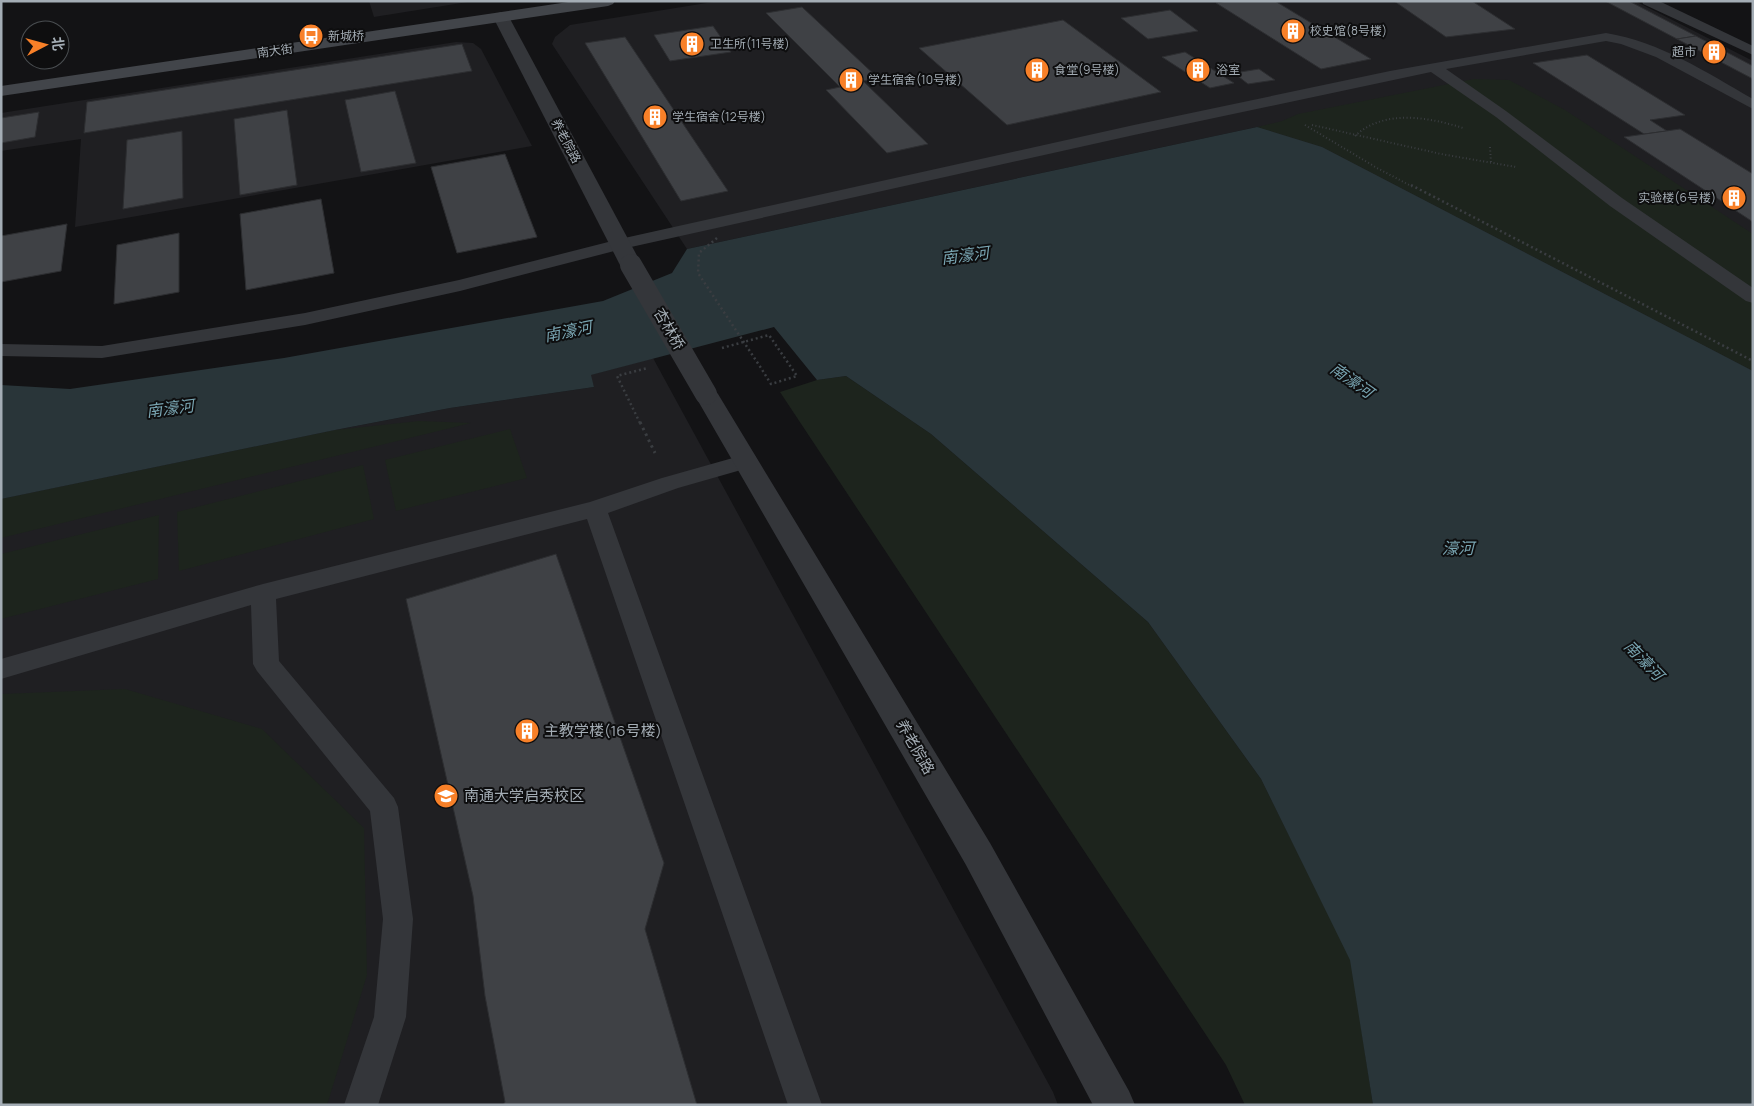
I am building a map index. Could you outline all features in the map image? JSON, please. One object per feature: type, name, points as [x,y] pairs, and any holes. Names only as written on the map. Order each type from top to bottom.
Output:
[{"type":"main road","name":"南大街","points":[[1,91],[608,1]]},
{"type":"street","name":"养老院路","points":[[500,17],[631,264]]},
{"type":"street","name":"杏林桥","points":[[631,264],[706,394]]},
{"type":"street","name":"养老院路","points":[[706,394],[748,462],[978,854],[1115,1105]]},
{"type":"lane","points":[[1648,1],[1753,51]]},
{"type":"lane","points":[[1,350],[102,352],[306,319],[460,285],[620,244],[1134,130],[1434,67],[1605,37],[1654,50],[1753,105]]},
{"type":"lane","points":[[1434,67],[1493,108],[1616,202],[1753,297]]},
{"type":"lane","points":[[1,669],[263,594],[595,509],[670,483],[748,462]]},
{"type":"lane","points":[[595,509],[805,1105]]},
{"type":"lane","points":[[263,594],[266,664],[384,807],[398,929],[390,1017],[361,1105]]},
{"type":"path","points":[[1355,136],[1360,128],[1380,121],[1402,118],[1433,120],[1467,130]]},
{"type":"path","points":[[1516,167],[1355,136],[1300,122],[1377,168],[1753,361]]},
{"type":"path","points":[[1485,143],[1491,149],[1492,163]]},
{"type":"path","points":[[717,238],[699,253],[698,273],[761,368]]},
{"type":"shaded area","points":[[369,1],[474,1],[374,17]]},
{"type":"shaded area","points":[[719,1],[1635,1],[1753,61],[1753,371],[1257,127],[687,249],[552,44],[555,37],[570,25]]},
{"type":"shaded area","points":[[456,42],[473,43],[481,49],[532,146],[75,227],[81,139],[1,151],[1,113]]},
{"type":"shaded area","points":[[1474,79],[1509,80],[1565,110],[1753,234],[1753,371],[1322,147],[1257,127],[1282,121],[1298,114]]},
{"type":"shaded area","name":"南通大学启秀校区","points":[[653,358],[1053,1092],[1058,1105],[1,1105],[1,499],[450,408],[594,387],[590,375]]},
{"type":"shaded area","points":[[846,376],[931,434],[1148,622],[1261,779],[1351,960],[1373,1105],[1245,1105],[1226,1065],[780,392],[817,380]]},
{"type":"shaded area","points":[[419,421],[471,423],[1,538],[1,499],[335,430]]},
{"type":"shaded area","points":[[510,429],[527,478],[396,511],[385,460]]},
{"type":"shaded area","points":[[363,465],[374,519],[179,571],[177,512]]},
{"type":"shaded area","points":[[159,515],[158,579],[1,619],[1,554]]},
{"type":"shaded area","points":[[125,689],[262,729],[364,828],[367,975],[327,1105],[1,1105],[1,694]]},
{"type":"water","name":"濠河","points":[[1257,127],[1322,147],[1753,371],[1753,1105],[1373,1105],[1350,960],[1261,779],[1148,622],[931,434],[846,376],[817,380],[774,327],[591,375],[594,387],[450,408],[1,499],[1,385],[70,389],[284,358],[603,301],[672,273],[687,249]]},
{"type":"building","name":"校史馆(8号楼)","points":[[1227,1],[1275,1],[1371,59],[1321,69],[1216,3]]},
{"type":"building","points":[[1394,1],[1472,1],[1515,29],[1446,37]]},
{"type":"building","points":[[1605,1],[1629,1],[1696,36],[1677,39]]},
{"type":"building","name":"学生宿舍(10号楼)","points":[[802,7],[878,78],[863,81],[928,144],[887,153],[826,90],[840,87],[766,13]]},
{"type":"building","points":[[1170,10],[1198,31],[1148,39],[1121,18]]},
{"type":"building","name":"食堂(9号楼)","points":[[1063,20],[1161,92],[1007,125],[919,48]]},
{"type":"building","name":"卫生所(11号楼)","points":[[713,26],[731,52],[670,61],[654,35]]},
{"type":"building","name":"超市","points":[[1696,36],[1753,66],[1753,79],[1677,39]]},
{"type":"building","name":"学生宿舍(12号楼)","points":[[625,37],[728,191],[681,201],[585,43]]},
{"type":"building","points":[[462,44],[472,71],[84,133],[87,102]]},
{"type":"building","name":"浴室","points":[[1185,52],[1234,83],[1210,88],[1162,57]]},
{"type":"building","points":[[1587,55],[1685,115],[1650,120],[1667,131],[1644,134],[1533,63]]},
{"type":"building","points":[[1259,69],[1275,80],[1248,84],[1234,73]]},
{"type":"building","points":[[395,91],[416,163],[361,172],[345,100]]},
{"type":"building","points":[[287,110],[297,185],[240,195],[234,119]]},
{"type":"building","points":[[39,112],[35,137],[1,143],[1,118]]},
{"type":"building","name":"实验楼(6号楼)","points":[[1680,129],[1753,174],[1753,222],[1624,137]]},
{"type":"building","points":[[182,131],[183,198],[123,209],[127,140]]},
{"type":"building","points":[[505,154],[537,237],[457,253],[431,167]]},
{"type":"building","points":[[321,199],[334,273],[246,290],[240,214]]},
{"type":"building","points":[[67,224],[61,271],[1,282],[1,236]]},
{"type":"building","points":[[179,233],[179,292],[114,304],[117,245]]},
{"type":"building","name":"主教学楼(16号楼)","points":[[556,554],[664,863],[645,929],[697,1105],[503,1105],[505,1102],[485,996],[473,896],[406,599]]},
{"type":"place","name":"校史馆(8号楼)","points":[[1293,31]]},
{"type":"place","name":"新城桥","points":[[311,36]]},
{"type":"place","name":"卫生所(11号楼)","points":[[692,44]]},
{"type":"place","name":"超市","points":[[1714,52]]},
{"type":"place","name":"食堂(9号楼)","points":[[1037,70]]},
{"type":"place","name":"浴室","points":[[1198,70]]},
{"type":"place","name":"学生宿舍(10号楼)","points":[[851,80]]},
{"type":"place","name":"学生宿舍(12号楼)","points":[[655,117]]},
{"type":"place","name":"实验楼(6号楼)","points":[[1734,198]]},
{"type":"place","name":"主教学楼(16号楼)","points":[[527,731]]},
{"type":"place","name":"南通大学启秀校区","points":[[446,796]]},
{"type":"water label","name":"南濠河","points":[[965,255]]},
{"type":"water label","name":"南濠河","points":[[568,331]]},
{"type":"water label","name":"南濠河","points":[[1352,380]]},
{"type":"water label","name":"南濠河","points":[[170,408]]},
{"type":"water label","name":"南濠河","points":[[1644,660]]}]
